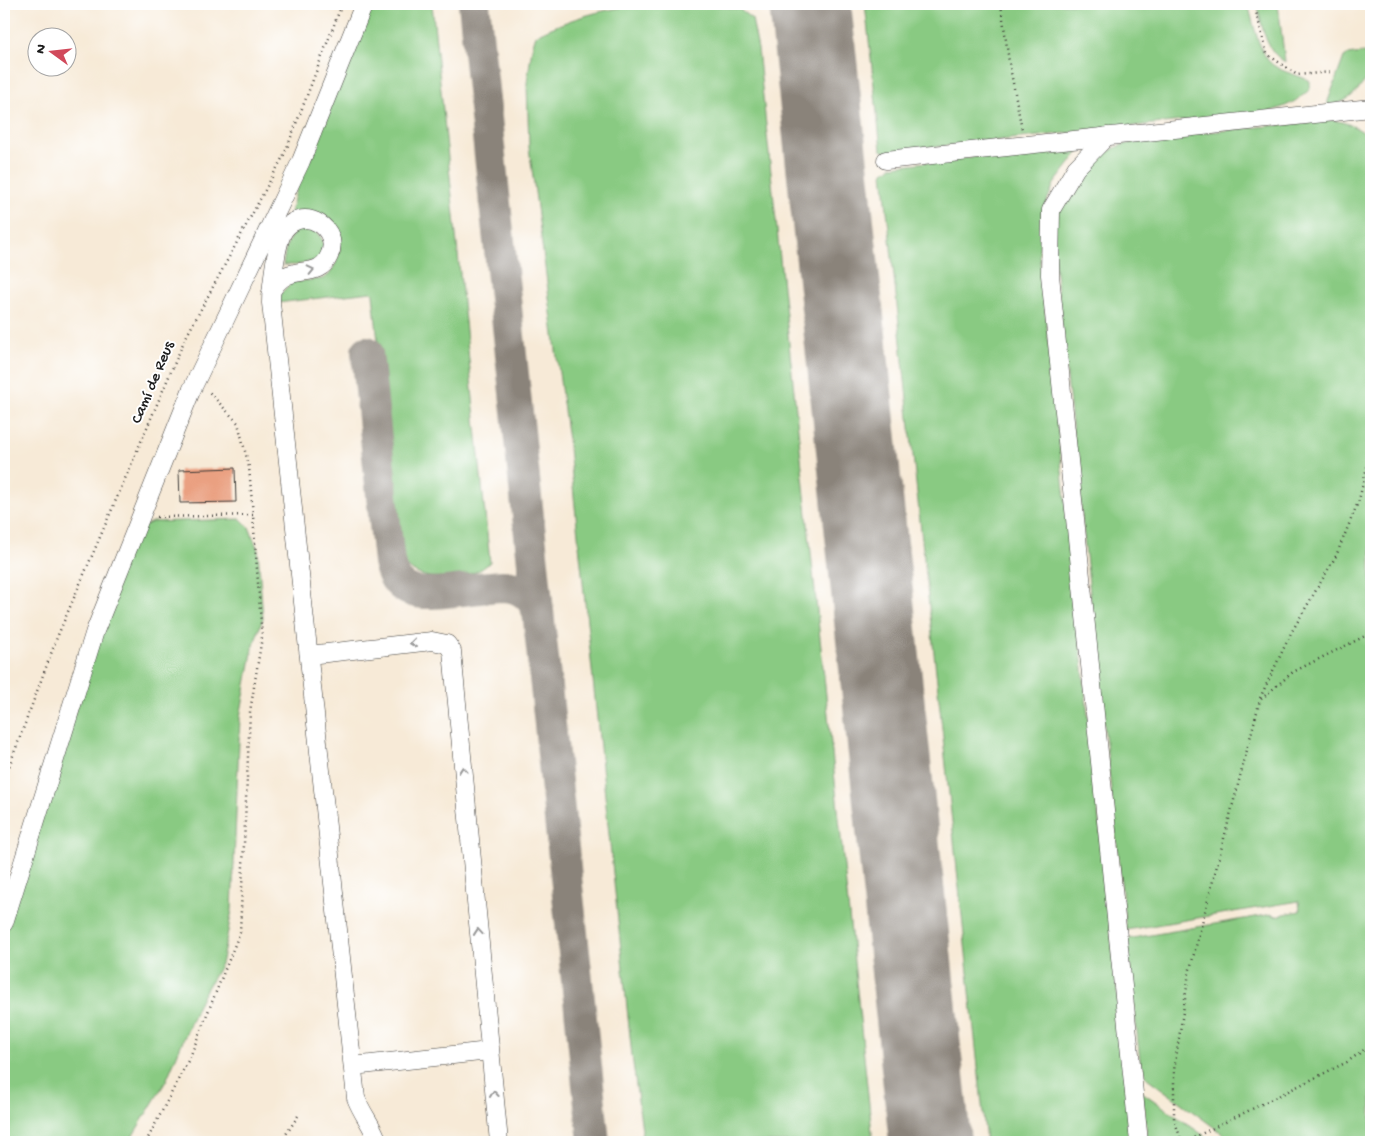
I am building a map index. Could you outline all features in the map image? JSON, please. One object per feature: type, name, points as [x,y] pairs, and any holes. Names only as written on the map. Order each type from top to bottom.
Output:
[{"type":"lane","points":[[4,923],[95,631],[192,391],[301,161],[364,4]]},
{"type":"lane","points":[[886,160],[1371,108]]},
{"type":"lane","points":[[1107,136],[1076,168],[1051,210],[1050,275],[1139,1142]]},
{"type":"lane","points":[[271,292],[356,1098],[378,1142]]},
{"type":"lane","points":[[309,655],[432,641],[447,644],[452,651],[499,1142]]},
{"type":"lane","points":[[353,1066],[489,1051]]},
{"type":"path","name":"Camí de Reus","points":[[4,780],[58,635],[185,339],[285,153],[342,4]]},
{"type":"path","points":[[1001,4],[1009,62],[1025,145]]},
{"type":"path","points":[[1254,4],[1267,54],[1297,75],[1331,72]]},
{"type":"path","points":[[146,1142],[190,1057],[240,932],[250,712],[262,637],[250,467],[238,423],[209,392],[192,391]]},
{"type":"path","points":[[1371,450],[1359,500],[1336,556],[1291,633],[1260,700],[1189,974],[1174,1070],[1174,1119],[1183,1142],[1347,1062],[1371,1045]]},
{"type":"path","points":[[140,519],[169,516],[253,515]]},
{"type":"path","points":[[1260,700],[1294,672],[1371,633]]},
{"type":"path","points":[[281,1142],[298,1116]]},
{"type":"green space","points":[[370,4],[432,4],[490,562],[478,571],[465,575],[430,577],[422,575],[409,568],[400,553],[373,294],[371,292],[277,303],[277,298],[292,282],[322,279],[329,275],[336,263],[340,250],[339,240],[316,214],[301,211],[290,214],[303,164]]},
{"type":"green space","points":[[865,4],[1248,4],[1260,46],[1268,60],[1282,70],[1310,81],[1310,89],[1290,104],[1268,112],[886,152],[881,150]]},
{"type":"green space","points":[[1257,4],[1278,4],[1285,62],[1272,51],[1268,44]]},
{"type":"green space","points":[[712,5],[739,9],[752,19],[758,49],[873,1142],[640,1142],[642,1130],[632,1056],[569,448],[529,147],[527,83],[532,48],[536,35],[559,25],[584,16],[622,7]]},
{"type":"green space","points":[[1371,52],[1371,57],[1367,59],[1368,77],[1360,87],[1341,102],[1328,105],[1344,57]]},
{"type":"green space","points":[[1329,120],[1351,125],[1371,138],[1371,1142],[1234,1142],[1147,1078],[1140,1061],[1127,939],[1300,911],[1299,901],[1126,930],[1054,255],[1054,224],[1070,186],[1095,158],[1119,146],[1149,138]]},
{"type":"green space","points":[[1079,145],[1080,150],[1054,184],[1042,213],[1039,253],[1133,1142],[986,1142],[883,173],[892,166]]},
{"type":"green space","points":[[300,228],[313,229],[320,236],[323,243],[321,255],[318,260],[297,265],[283,265],[289,239]]},
{"type":"green space","points":[[241,519],[249,527],[258,550],[263,618],[253,647],[240,717],[232,910],[221,964],[200,1000],[166,1081],[129,1142],[4,1142],[4,932],[126,550],[140,528],[152,522]]},
{"type":"green space","points":[[1142,1092],[1213,1142],[1148,1142]]},
{"type":"building","points":[[235,468],[236,502],[180,503],[179,470]]},
{"type":"taxiway","points":[[474,4],[594,1142]]},
{"type":"taxiway","points":[[367,352],[389,562],[393,574],[399,583],[414,592],[434,593],[509,586],[525,593],[533,602],[538,613]]},
{"type":"runway","points":[[810,4],[930,1142]]}]
